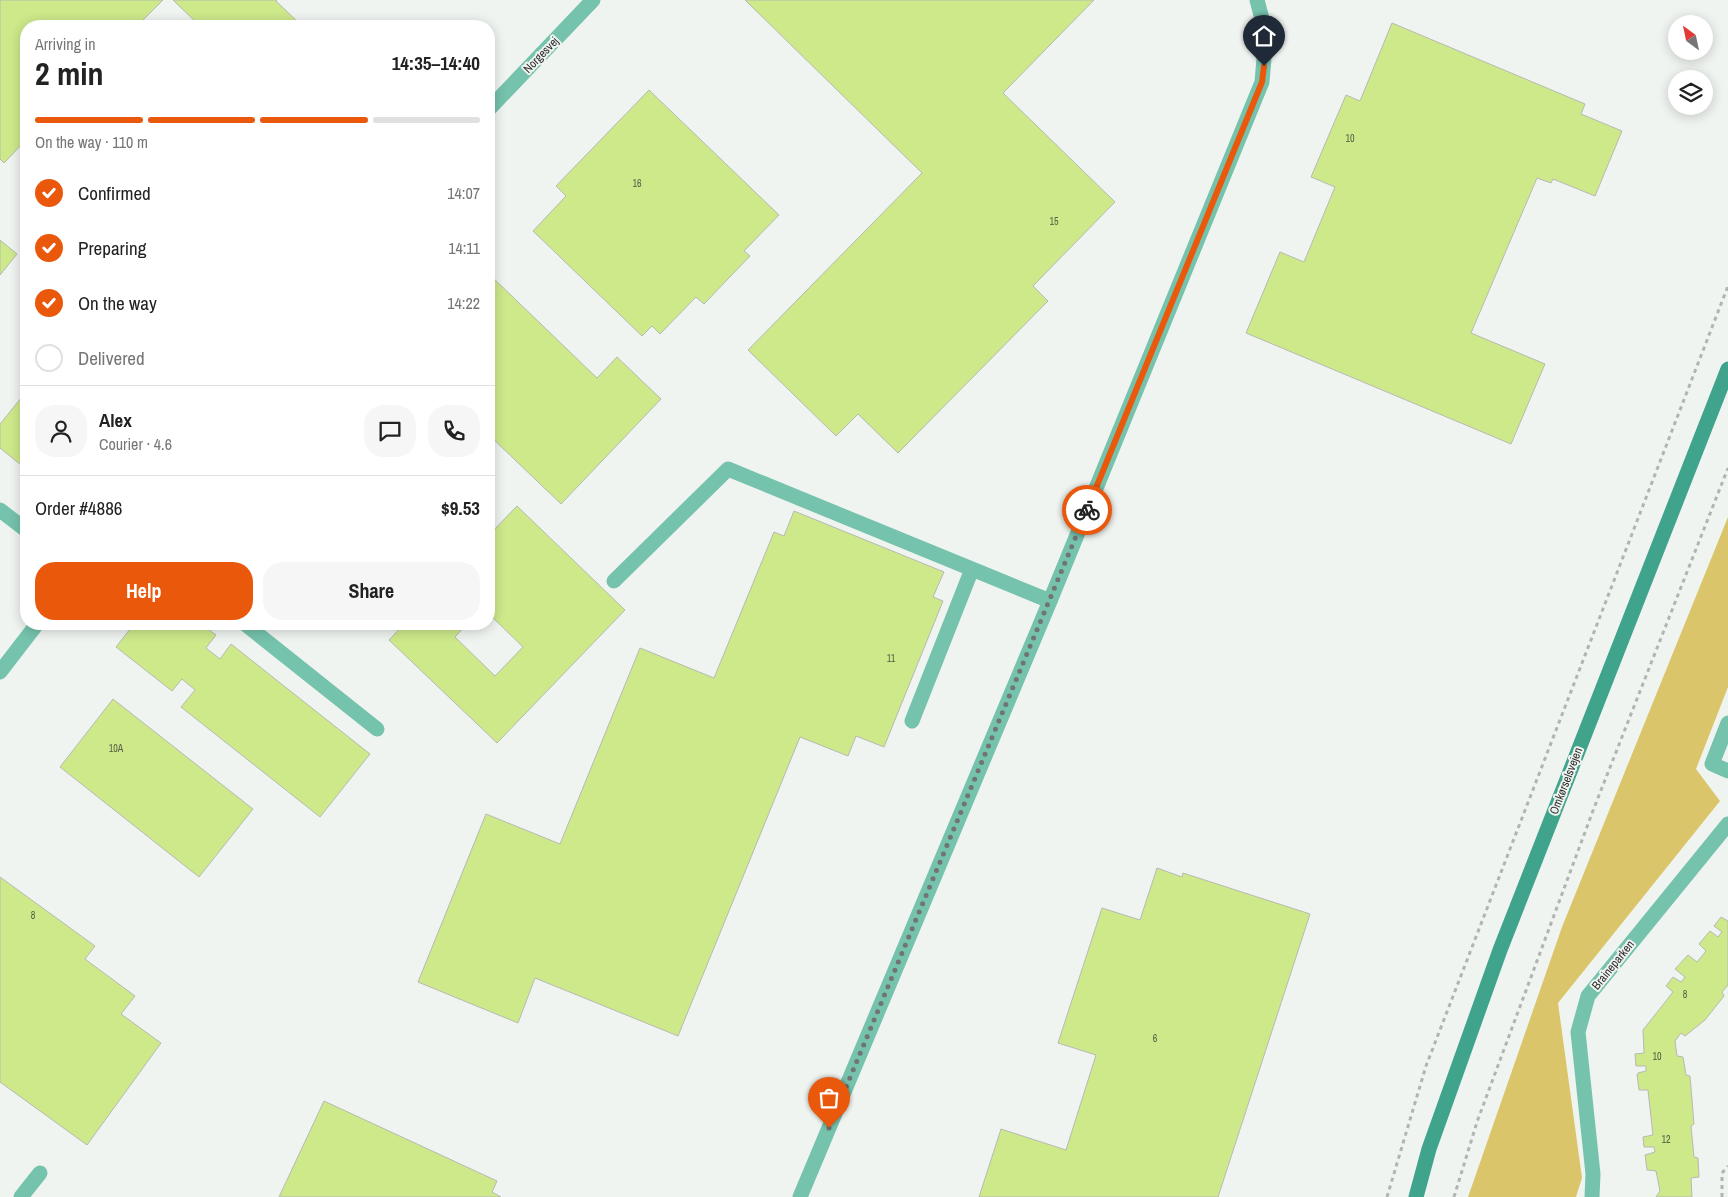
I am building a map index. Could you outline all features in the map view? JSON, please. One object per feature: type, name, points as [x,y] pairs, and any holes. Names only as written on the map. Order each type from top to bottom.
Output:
[{"type":"main road","name":"Omkørselsvejen","points":[[1416,1197],[1429,1149],[1500,950],[1728,368]]},
{"type":"street","name":"Norgesvej","points":[[495,103],[593,0]]},
{"type":"street","points":[[800,1197],[1050,601],[1262,82],[1266,34],[1257,0]]},
{"type":"street","points":[[614,581],[728,469],[1050,601]]},
{"type":"street","points":[[0,510],[20,525]]},
{"type":"street","points":[[912,720],[972,569]]},
{"type":"street","points":[[0,672],[32,630]]},
{"type":"street","points":[[253,630],[378,729]]},
{"type":"street","points":[[1728,723],[1712,764],[1728,771]]},
{"type":"street","name":"Braineparken","points":[[1592,1197],[1593,1174],[1578,1032],[1588,996],[1728,824]]},
{"type":"street","points":[[22,1197],[40,1173]]},
{"type":"path","points":[[1387,1197],[1426,1066],[1728,286]]},
{"type":"path","points":[[1454,1197],[1477,1122],[1594,808],[1728,468]]},
{"type":"path","points":[[1722,1197],[1722,1173],[1728,1166]]},
{"type":"shaded area","points":[[1728,517],[1728,687],[1696,769],[1720,801],[1558,1003],[1582,1178],[1576,1197],[1468,1197],[1562,927]]},
{"type":"building","points":[[0,0],[163,0],[143,20],[20,20],[20,146],[4,163],[0,159]]},
{"type":"building","points":[[173,0],[277,0],[296,20],[194,20]]},
{"type":"building","points":[[745,0],[1094,0],[1003,93],[1115,202],[1033,286],[1048,301],[898,453],[858,414],[836,436],[748,350],[922,173]]},
{"type":"building","points":[[1392,23],[1585,104],[1581,114],[1622,131],[1595,196],[1553,179],[1551,183],[1537,178],[1471,333],[1545,364],[1511,444],[1246,333],[1280,252],[1304,262],[1335,187],[1311,177],[1346,95],[1360,101]]},
{"type":"building","points":[[649,90],[779,215],[744,251],[750,256],[704,304],[696,297],[660,334],[652,326],[642,336],[533,231],[566,196],[556,186]]},
{"type":"building","points":[[0,240],[17,254],[0,275]]},
{"type":"building","points":[[495,280],[597,378],[617,357],[661,399],[561,504],[495,441]]},
{"type":"building","points":[[20,399],[20,464],[0,448],[0,424]]},
{"type":"building","points":[[517,506],[625,610],[497,743],[389,640],[398,630],[461,630],[455,637],[495,676],[523,647],[495,620],[495,529]]},
{"type":"building","points":[[794,511],[944,572],[933,597],[943,601],[884,747],[856,736],[848,756],[800,737],[678,1036],[535,978],[518,1023],[418,982],[486,814],[560,844],[640,648],[714,678],[774,532],[784,536]]},
{"type":"building","points":[[129,630],[209,630],[216,635],[206,648],[220,659],[231,644],[370,754],[320,817],[181,707],[195,690],[182,679],[172,691],[116,647]]},
{"type":"building","points":[[113,699],[253,809],[199,877],[60,767]]},
{"type":"building","points":[[1157,868],[1182,877],[1183,873],[1310,914],[1218,1197],[979,1197],[1001,1129],[1066,1150],[1096,1055],[1058,1043],[1102,908],[1140,920]]},
{"type":"building","points":[[0,877],[95,946],[85,959],[135,996],[121,1014],[161,1043],[87,1145],[0,1082]]},
{"type":"building","points":[[1721,917],[1728,921],[1728,985],[1722,992],[1724,996],[1705,1020],[1685,1036],[1681,1033],[1675,1041],[1677,1056],[1683,1057],[1686,1075],[1690,1076],[1694,1124],[1691,1126],[1694,1157],[1698,1158],[1699,1177],[1691,1178],[1692,1197],[1656,1197],[1660,1191],[1656,1171],[1647,1170],[1645,1155],[1655,1152],[1654,1147],[1644,1147],[1643,1137],[1653,1135],[1648,1090],[1639,1090],[1637,1075],[1646,1071],[1646,1066],[1636,1066],[1635,1054],[1644,1053],[1643,1030],[1673,992],[1666,986],[1673,977],[1681,982],[1685,977],[1675,969],[1688,955],[1697,962],[1706,951],[1699,944],[1710,931],[1718,937],[1722,932],[1714,926]]},
{"type":"building","points":[[324,1101],[497,1181],[492,1192],[501,1197],[279,1197]]},
{"type":"way so far","points":[[829,1128],[1087,510]]},
{"type":"route","points":[[1087,510],[1262,82],[1264,66]]}]
